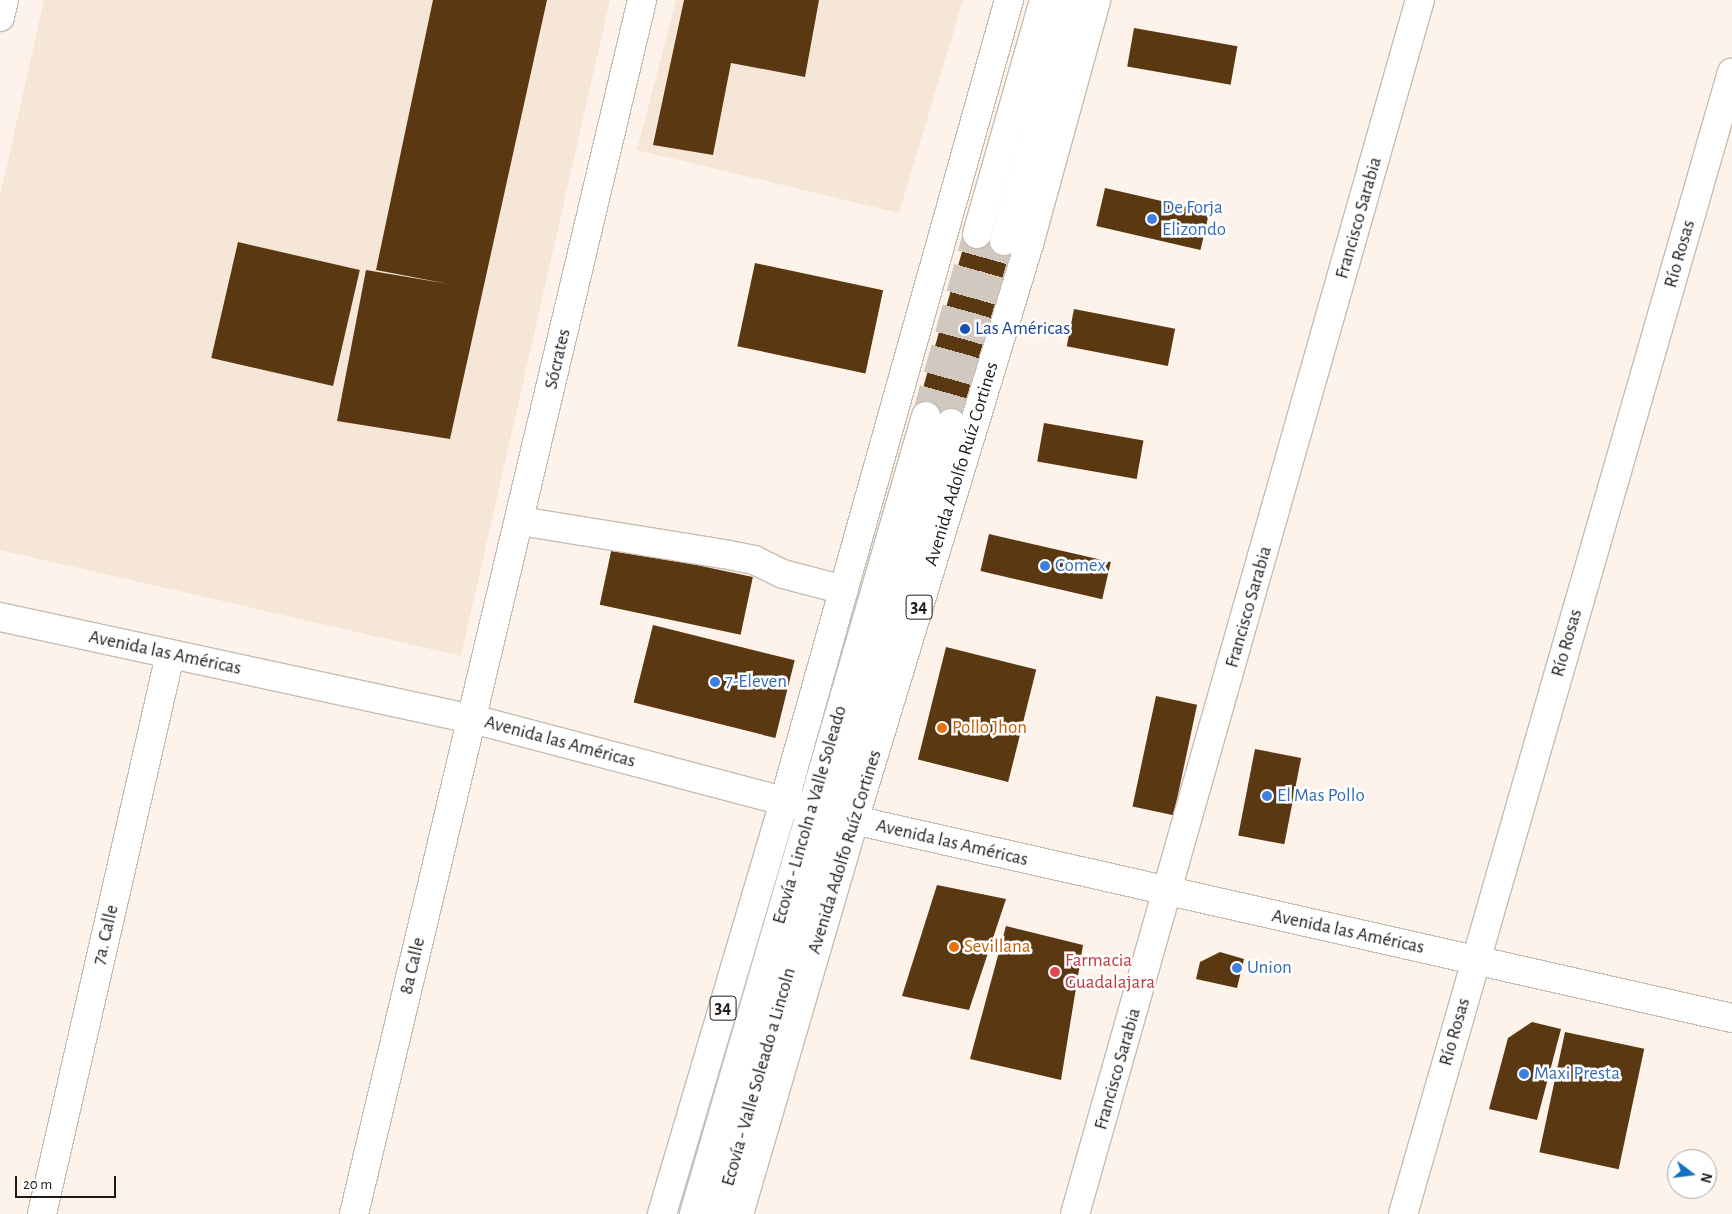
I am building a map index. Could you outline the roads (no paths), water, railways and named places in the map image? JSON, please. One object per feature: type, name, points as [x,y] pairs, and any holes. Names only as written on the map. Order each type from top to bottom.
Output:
[{"type":"street","points":[[0,18],[4,0]]},
{"type":"street","name":"Sócrates","points":[[473,719],[642,0]]},
{"type":"street","name":"34","points":[[662,1214],[784,802],[1009,0]]},
{"type":"street","points":[[977,234],[1044,0]]},
{"type":"street","points":[[1004,242],[1072,0]]},
{"type":"street","name":"Avenida Adolfo Ruíz Cortines","points":[[739,1214],[834,815],[1029,244],[1096,0]]},
{"type":"street","name":"Francisco Sarabia","points":[[1075,1214],[1169,892],[1420,0]]},
{"type":"street","name":"Río Rosas","points":[[1402,1214],[1732,72]]},
{"type":"street","name":"Ecovía - Lincoln a Valle Soleado","points":[[694,1214],[834,815],[938,419]]},
{"type":"street","points":[[520,520],[732,555],[754,560],[783,574],[844,590]]},
{"type":"street","name":"Avenida las Américas","points":[[0,617],[473,719],[834,815],[1732,1018]]},
{"type":"street","name":"7a. Calle","points":[[42,1214],[170,655]]},
{"type":"street","name":"8a Calle","points":[[354,1214],[473,719]]},
{"type":"street","name":"Ecovía - Valle Soleado a Lincoln","points":[[720,1214],[834,815]]},
{"type":"tunnel","points":[[926,416],[977,234]]},
{"type":"tunnel","points":[[951,423],[1004,241]]},
{"type":"place","name":"De Forja Elizondo","points":[[1152,219]]},
{"type":"place","name":"Las Américas","points":[[965,329]]},
{"type":"place","name":"Comex","points":[[1045,566]]},
{"type":"place","name":"7-Eleven","points":[[715,682]]},
{"type":"place","name":"Pollo Jhon","points":[[942,728]]},
{"type":"place","name":"El Mas Pollo","points":[[1267,796]]},
{"type":"place","name":"Sevillana","points":[[954,947]]},
{"type":"place","name":"Union","points":[[1237,968]]},
{"type":"place","name":"Farmacia Guadalajara","points":[[1055,972]]},
{"type":"place","name":"Maxi Presta","points":[[1524,1074]]}]
